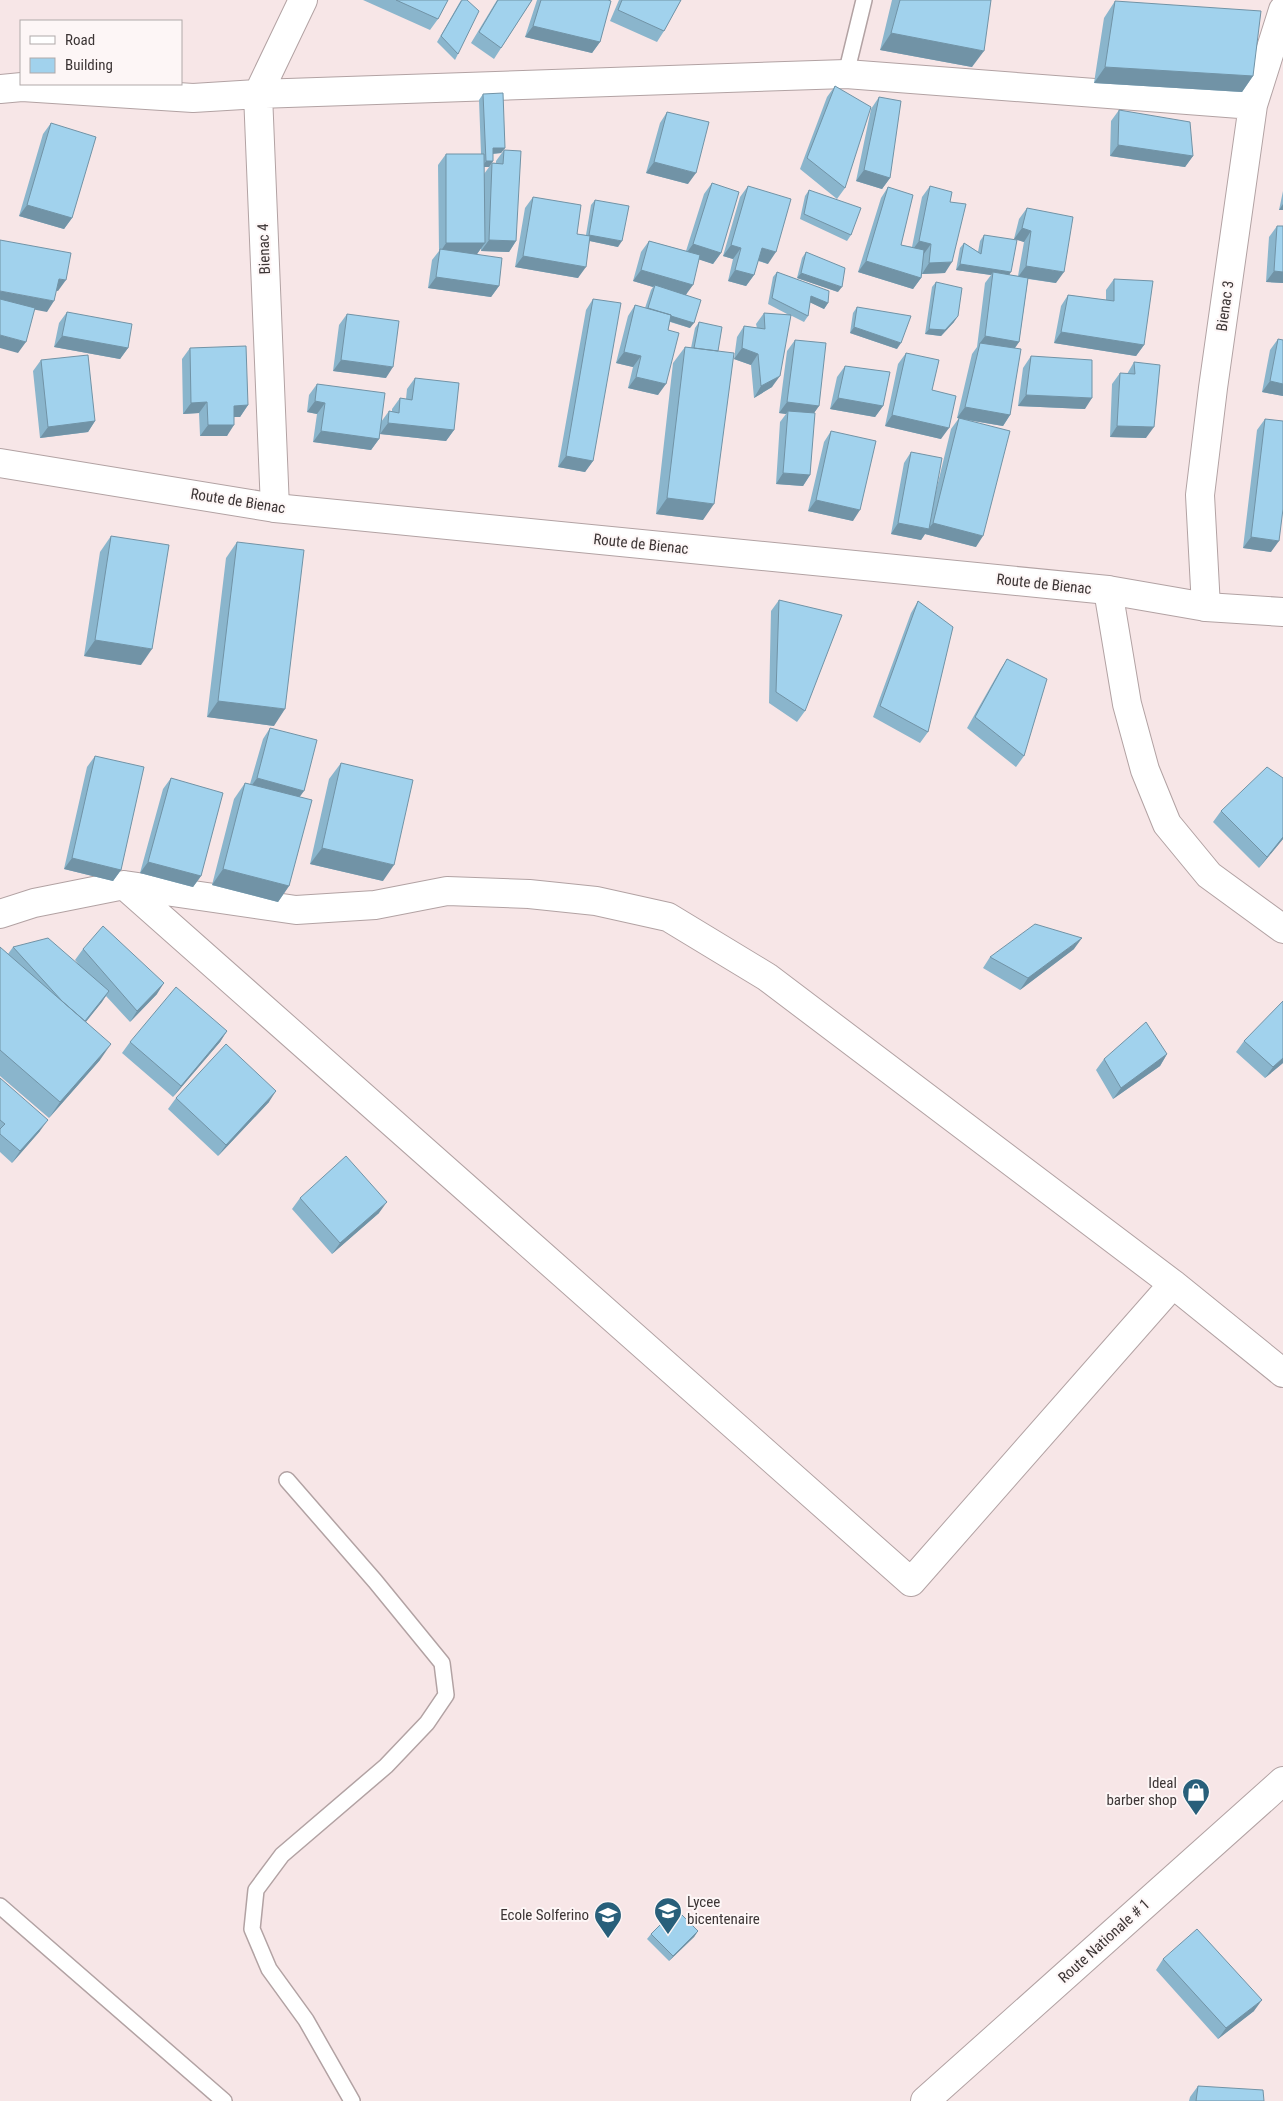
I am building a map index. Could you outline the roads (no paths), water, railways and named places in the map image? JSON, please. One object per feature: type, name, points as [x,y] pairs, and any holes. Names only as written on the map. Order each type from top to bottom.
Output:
[{"type":"street","name":"Bienac 4","points":[[275,508],[258,94],[303,0]]},
{"type":"street","name":"Bienac 3","points":[[1206,607],[1200,495],[1213,388],[1253,106],[1283,10]]},
{"type":"street","points":[[0,89],[22,87],[193,98],[258,94],[846,74],[1253,106]]},
{"type":"street","name":"Route de Bienac","points":[[0,463],[275,508],[1108,590],[1206,607],[1283,612]]},
{"type":"street","points":[[1108,590],[1127,704],[1145,770],[1166,824],[1209,875],[1283,929]]},
{"type":"street","points":[[0,914],[34,902],[124,885],[296,910],[375,905],[447,891],[529,894],[596,901],[668,917],[767,977],[1173,1284],[1283,1374]]},
{"type":"street","points":[[124,885],[911,1582],[1173,1284]]},
{"type":"street","name":"Route Nationale # 1","points":[[925,2101],[1283,1781]]},
{"type":"lane","points":[[846,74],[864,0]]},
{"type":"lane","points":[[287,1480],[375,1581],[442,1663],[446,1695],[427,1723],[386,1766],[282,1855],[256,1890],[252,1929],[269,1969],[306,2020],[352,2101]]},
{"type":"lane","points":[[0,1906],[224,2101]]},
{"type":"place","name":"Ideal barber shop","points":[[1196,1816]]},
{"type":"place","name":"Lycee bicentenaire","points":[[668,1935]]},
{"type":"place","name":"Ecole Solferino","points":[[608,1939]]}]
